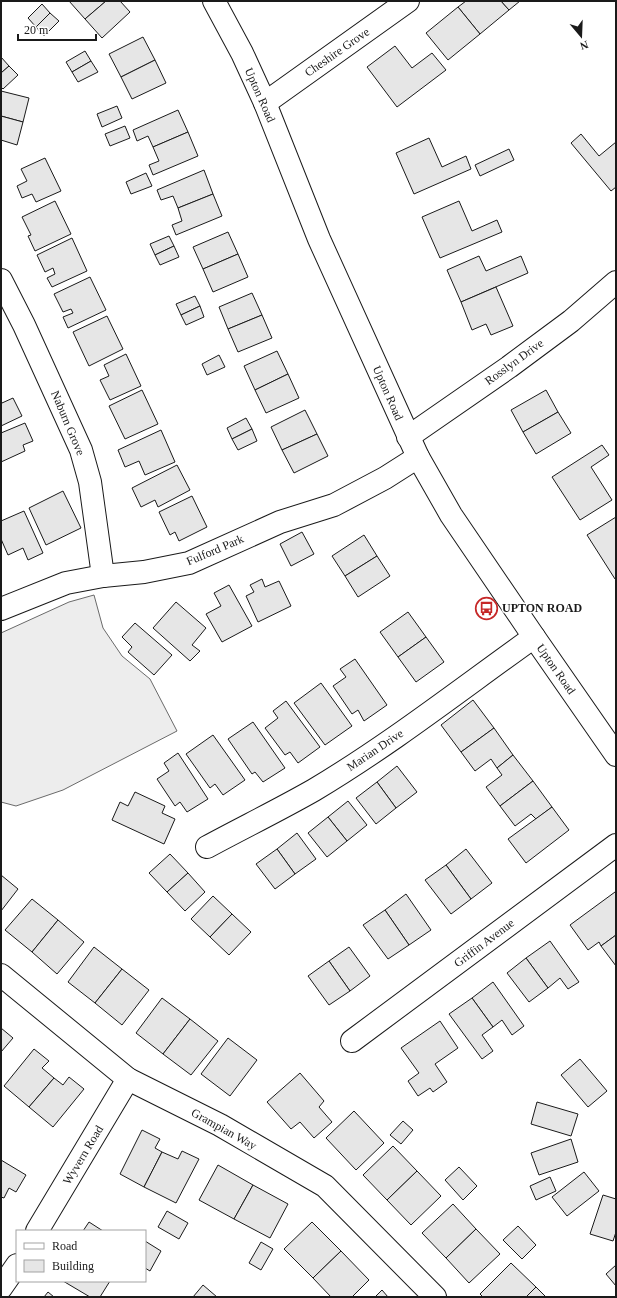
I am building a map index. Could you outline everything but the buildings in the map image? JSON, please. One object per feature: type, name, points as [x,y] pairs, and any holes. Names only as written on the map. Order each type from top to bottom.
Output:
[{"type":"street","name":"Upton Road","points":[[214,1],[242,53],[265,103],[319,239],[418,457],[451,515],[616,755]]},
{"type":"street","name":"Cheshire Grove","points":[[265,103],[408,1]]},
{"type":"street","name":"Naburn Grove","points":[[1,280],[24,325],[81,450],[90,482],[103,576]]},
{"type":"street","name":"Rosslyn Drive","points":[[408,437],[509,367],[571,321],[616,282]]},
{"type":"street","name":"Fulford Park","points":[[1,609],[66,583],[103,576],[144,572],[188,563],[280,522],[334,505],[385,478],[418,457]]},
{"type":"street","name":"Marian Drive","points":[[207,847],[313,790],[360,760],[400,734],[534,637]]},
{"type":"street","name":"Griffin Avenue","points":[[352,1041],[616,845]]},
{"type":"street","name":"Grampian Way","points":[[1,975],[128,1079],[220,1125],[325,1186],[435,1297]]},
{"type":"street","name":"Wyvern Road","points":[[39,1230],[128,1079]]},
{"type":"street","points":[[1,1288],[16,1266]]},
{"type":"shaded area","points":[[94,595],[103,628],[122,656],[150,679],[177,731],[63,790],[16,806],[1,802],[1,633],[69,602]]},
{"type":"place","name":"UPTON ROAD","points":[[486,608]]}]
